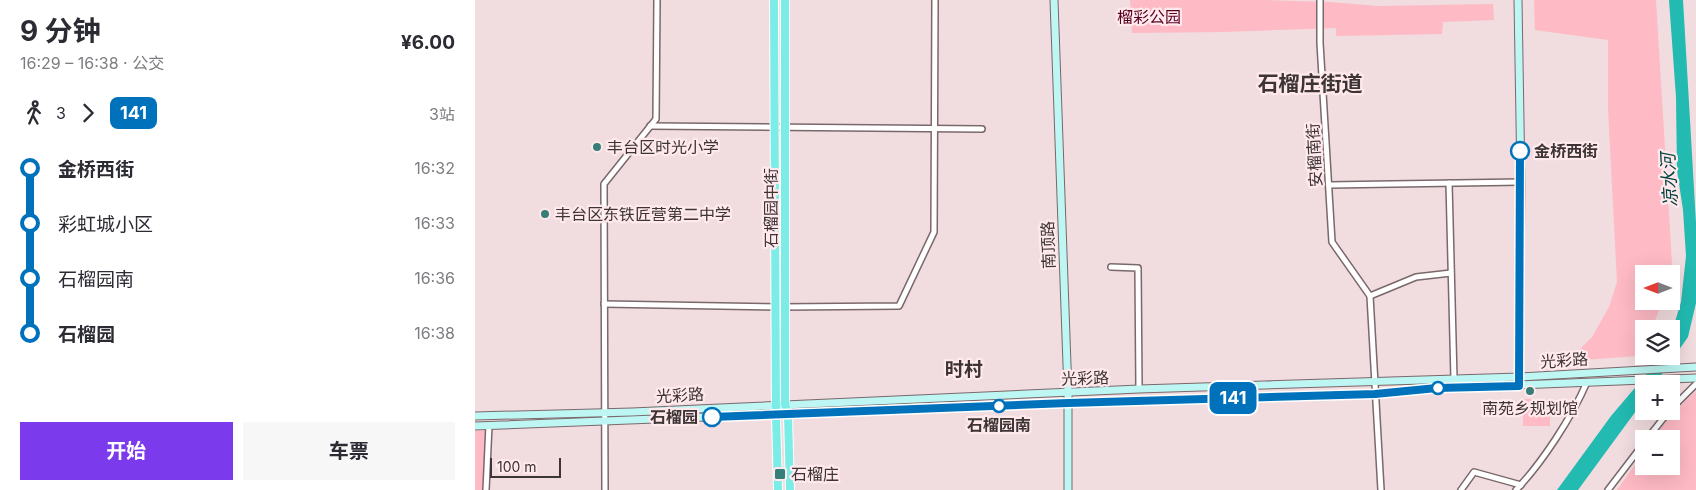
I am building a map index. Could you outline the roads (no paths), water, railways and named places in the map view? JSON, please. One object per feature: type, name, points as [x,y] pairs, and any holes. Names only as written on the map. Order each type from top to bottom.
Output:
[{"type":"main road","name":"石榴园中街","points":[[774,0],[778,490]]},
{"type":"main road","name":"石榴园中街","points":[[785,0],[785,404],[790,490]]},
{"type":"main road","name":"南顶路","points":[[1054,0],[1068,403],[1068,490]]},
{"type":"main road","points":[[1518,0],[1521,182],[1519,386]]},
{"type":"main road","name":"光彩路","points":[[475,416],[1139,389],[1519,377],[1694,367]]},
{"type":"main road","name":"光彩路","points":[[475,426],[1068,403],[1375,394],[1437,388],[1519,386],[1600,381],[1695,380]]},
{"type":"street","points":[[605,490],[604,184],[656,119],[657,0]]},
{"type":"street","points":[[604,304],[776,307],[899,306],[934,232],[935,0]]},
{"type":"street","name":"安榴南街","points":[[1320,0],[1320,43],[1332,242],[1370,296]]},
{"type":"street","points":[[650,126],[982,129]]},
{"type":"street","points":[[1329,185],[1521,182]]},
{"type":"street","points":[[1449,183],[1454,379]]},
{"type":"street","points":[[1111,267],[1138,268],[1139,389]]},
{"type":"street","points":[[1381,490],[1370,296],[1416,277],[1451,274]]},
{"type":"street","points":[[1680,398],[1695,380]]},
{"type":"street","points":[[1516,490],[1531,475],[1570,415],[1587,382]]},
{"type":"street","points":[[1654,430],[1662,420]]},
{"type":"street","points":[[486,490],[489,425]]},
{"type":"street","points":[[1608,490],[1635,455]]},
{"type":"street","points":[[1461,490],[1474,472],[1521,484]]},
{"type":"water","points":[[1669,0],[1683,0],[1696,223],[1696,303],[1688,337],[1680,348],[1680,320],[1676,320],[1680,310],[1686,256],[1683,210],[1677,170],[1676,97]]},
{"type":"water","points":[[1654,365],[1668,365],[1661,375],[1646,375]]},
{"type":"water","points":[[1635,388],[1635,412],[1578,490],[1557,490],[1611,416]]},
{"type":"place","name":"丰台区时光小学","points":[[597,147]]},
{"type":"place","name":"金桥西街","points":[[1520,151]]},
{"type":"place","name":"丰台区东铁匠营第二中学","points":[[545,214]]},
{"type":"place","name":"南苑乡规划馆","points":[[1530,391]]},
{"type":"place","name":"石榴园南","points":[[999,406]]},
{"type":"place","name":"石榴园","points":[[712,417]]},
{"type":"place","name":"石榴庄","points":[[780,474]]},
{"type":"district","name":"石榴庄街道","points":[[1310,83]]},
{"type":"district","name":"时村","points":[[964,369]]},
{"type":"park label","name":"榴彩公园","points":[[1149,17]]},
{"type":"water label","name":"凉水河","points":[[1669,180]]}]
